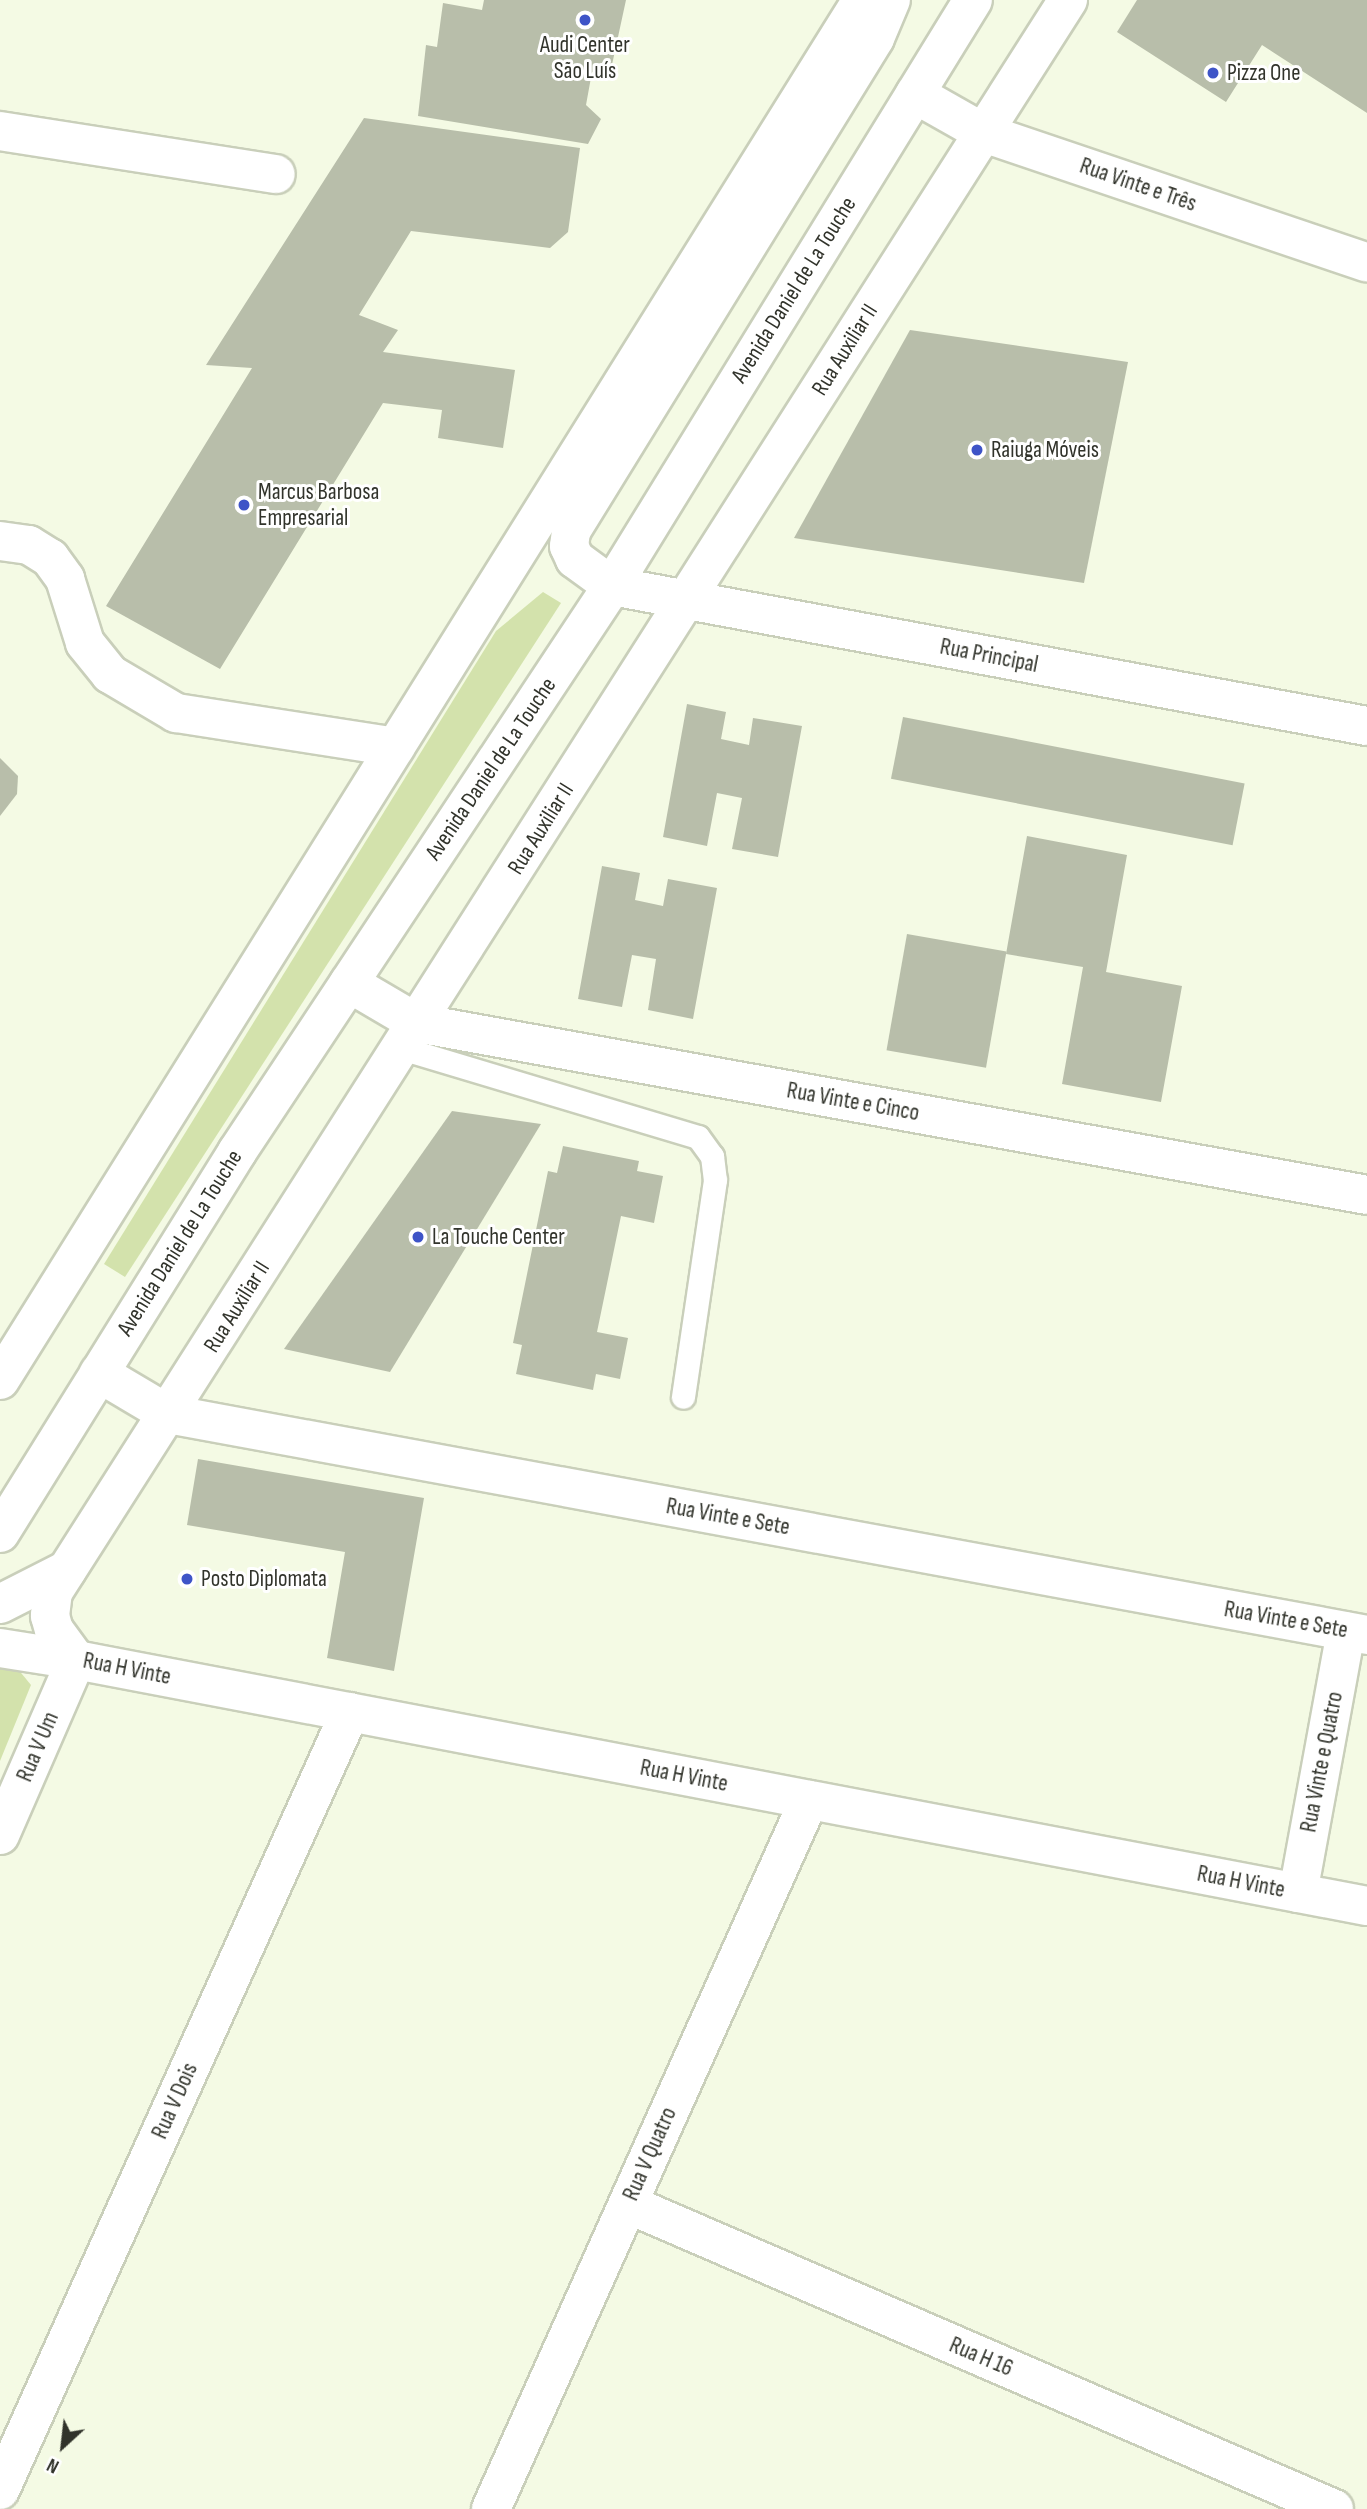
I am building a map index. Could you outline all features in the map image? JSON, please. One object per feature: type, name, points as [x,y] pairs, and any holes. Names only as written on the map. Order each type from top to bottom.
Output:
[{"type":"street","points":[[0,1380],[862,0]]},
{"type":"street","points":[[612,586],[575,559],[569,547],[570,531],[875,38],[891,0]]},
{"type":"street","name":"Avenida Daniel de La Touche","points":[[0,1533],[99,1373],[349,983],[612,586],[973,0]]},
{"type":"street","name":"Rua Auxiliar II","points":[[76,1660],[60,1642],[50,1616],[53,1592],[169,1414],[1068,0]]},
{"type":"street","name":"Rua Vinte e Três","points":[[915,94],[984,133],[1367,263]]},
{"type":"street","points":[[0,131],[276,174]]},
{"type":"street","points":[[0,541],[29,545],[50,558],[65,579],[85,643],[110,674],[176,713],[395,747]]},
{"type":"street","name":"Rua Principal","points":[[612,586],[1367,726]]},
{"type":"street","name":"Rua Vinte e Cinco","points":[[349,983],[409,1035],[1367,1195]]},
{"type":"street","name":"Rua Vinte e Sete","points":[[99,1373],[169,1414],[1357,1633]]},
{"type":"street","points":[[0,1604],[67,1570]]},
{"type":"street","name":"Rua Vinte e Quatro","points":[[1298,1893],[1357,1633]]},
{"type":"street","name":"Rua H Vinte","points":[[0,1648],[76,1660],[1367,1906]]},
{"type":"street","name":"Rua V Um","points":[[0,1835],[76,1660]]},
{"type":"street","name":"Rua V Dois","points":[[0,2490],[350,1712]]},
{"type":"street","name":"Rua V Quatro","points":[[491,2509],[809,1800]]},
{"type":"street","name":"Rua H 16","points":[[628,2204],[1334,2509]]},
{"type":"lane","points":[[409,1035],[698,1137],[712,1156],[715,1180],[683,1397]]},
{"type":"green space","points":[[543,592],[561,603],[125,1277],[104,1264],[496,631]]},
{"type":"green space","points":[[0,1665],[17,1668],[31,1685],[0,1761]]},
{"type":"building","points":[[484,0],[626,0],[610,74],[592,72],[586,105],[601,119],[588,144],[418,116],[426,45],[437,47],[443,3],[482,10]]},
{"type":"building","name":"Pizza One","points":[[1137,0],[1367,0],[1367,113],[1262,45],[1226,102],[1117,32]]},
{"type":"building","points":[[364,118],[580,148],[568,232],[550,248],[411,231],[359,315],[398,330],[383,352],[515,370],[503,448],[438,438],[442,410],[383,403],[220,669],[106,606],[252,368],[206,365]]},
{"type":"building","name":"Raiuga Móveis","points":[[910,330],[1128,362],[1084,583],[794,538]]},
{"type":"building","points":[[687,704],[726,712],[721,739],[749,745],[753,718],[802,726],[778,857],[732,849],[742,798],[717,793],[707,846],[663,837]]},
{"type":"building","points":[[903,717],[1245,783],[1233,845],[891,779]]},
{"type":"building","points":[[0,758],[18,776],[17,794],[0,816]]},
{"type":"building","points":[[1027,836],[1127,855],[1106,972],[1182,986],[1161,1102],[1062,1084],[1083,967],[1006,954]]},
{"type":"building","points":[[602,866],[640,873],[635,900],[663,906],[668,879],[717,888],[693,1019],[648,1010],[656,959],[632,955],[622,1007],[578,999]]},
{"type":"building","points":[[907,934],[1006,952],[986,1068],[887,1050]]},
{"type":"building","name":"La Touche Center","points":[[452,1111],[541,1124],[390,1372],[284,1349]]},
{"type":"building","points":[[563,1146],[639,1161],[637,1171],[663,1176],[654,1223],[621,1216],[597,1332],[628,1338],[620,1379],[596,1374],[593,1390],[516,1374],[522,1345],[513,1343],[548,1171],[557,1173]]},
{"type":"building","points":[[198,1459],[424,1498],[394,1671],[327,1658],[345,1552],[187,1525]]},
{"type":"place","name":"Audi Center São Luís","points":[[585,20]]},
{"type":"place","name":"Pizza One","points":[[1213,73]]},
{"type":"place","name":"Raiuga Móveis","points":[[977,450]]},
{"type":"place","name":"Marcus Barbosa Empresarial","points":[[244,505]]},
{"type":"place","name":"La Touche Center","points":[[418,1237]]},
{"type":"place","name":"Posto Diplomata","points":[[187,1579]]}]
